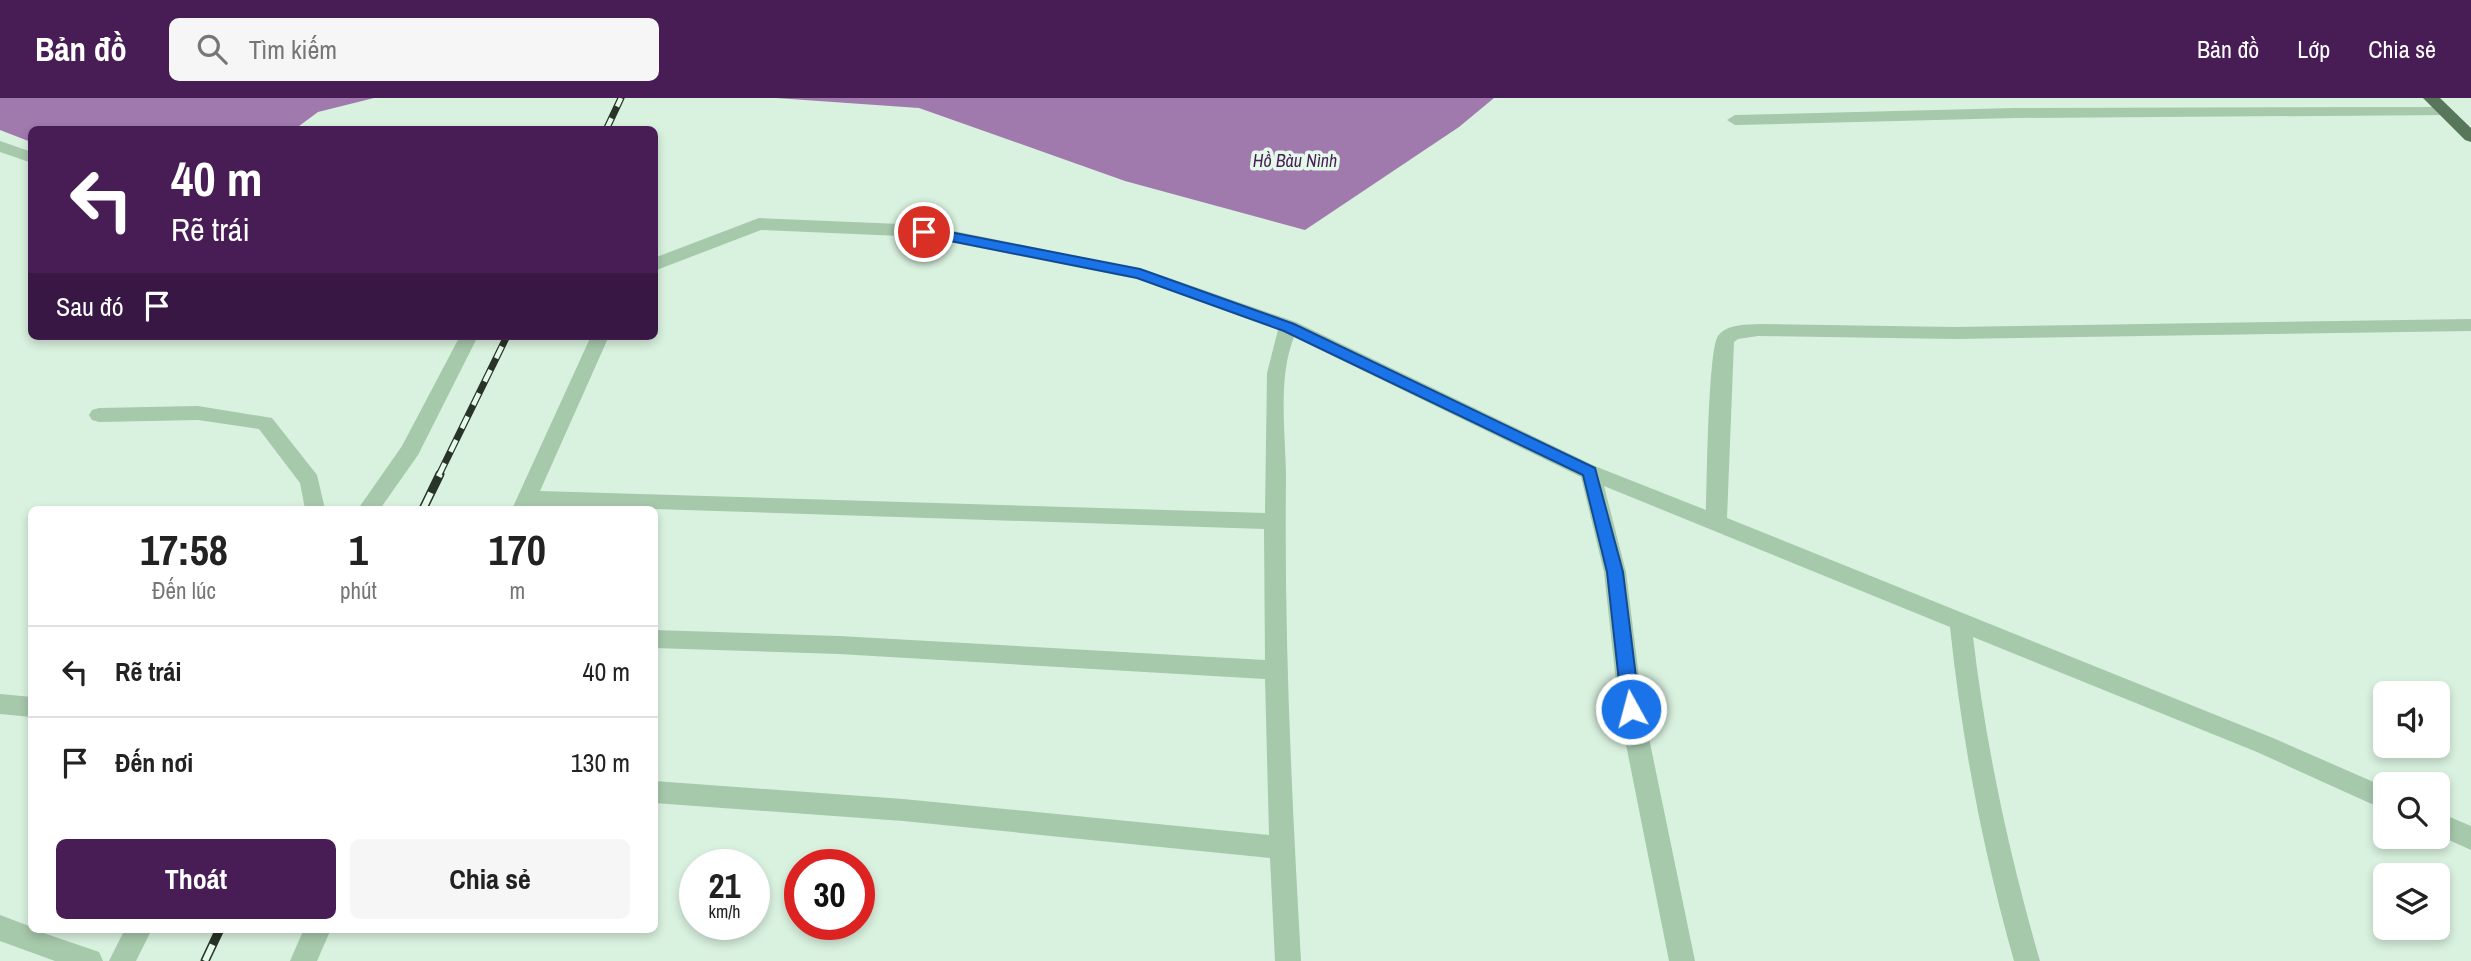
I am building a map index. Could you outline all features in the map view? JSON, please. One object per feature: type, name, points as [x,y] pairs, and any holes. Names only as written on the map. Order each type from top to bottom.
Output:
[{"type":"main road","points":[[2431,98],[2471,137]]},
{"type":"main road","points":[[2445,112],[2471,110]]},
{"type":"street","points":[[2000,98],[2015,113]]},
{"type":"street","points":[[1735,120],[2015,113],[2445,112]]},
{"type":"street","points":[[0,146],[28,156]]},
{"type":"street","points":[[658,263],[759,225],[924,232],[1140,274],[1289,327],[1590,472],[2265,745],[2373,794]]},
{"type":"street","points":[[1717,523],[1721,376],[1725,340],[1733,333],[1758,330],[1954,333],[2471,325]]},
{"type":"street","points":[[1288,961],[1276,670],[1274,520],[1278,353],[1289,327]]},
{"type":"street","points":[[371,506],[406,456],[467,340]]},
{"type":"street","points":[[598,340],[525,504],[619,506]]},
{"type":"street","points":[[99,415],[198,413],[265,423],[310,481],[314,506]]},
{"type":"street","points":[[1590,472],[1615,572],[1631,709],[1682,961]]},
{"type":"street","points":[[658,507],[1274,520]]},
{"type":"street","points":[[1960,620],[1979,770],[2007,894],[2027,961]]},
{"type":"street","points":[[658,639],[839,645],[1276,670]]},
{"type":"street","points":[[0,704],[28,707]]},
{"type":"street","points":[[658,792],[903,810],[1282,849]]},
{"type":"street","points":[[2450,828],[2471,838]]},
{"type":"street","points":[[0,928],[90,961]]},
{"type":"street","points":[[122,961],[137,933]]},
{"type":"street","points":[[303,961],[316,933]]},
{"type":"water","points":[[0,98],[374,98],[318,112],[299,126],[28,126],[28,141],[0,130]]},
{"type":"water","name":"Hồ Bàu Nình","points":[[776,98],[1494,98],[1459,127],[1305,230],[1125,181],[919,108]]},
{"type":"railway","points":[[608,126],[621,98]]},
{"type":"railway","points":[[439,475],[505,340]]},
{"type":"railway","points":[[424,506],[440,474]]},
{"type":"railway","points":[[205,961],[218,933]]},
{"type":"route","points":[[924,232],[1140,274],[1289,327],[1590,472],[1615,572],[1631,709]]}]
